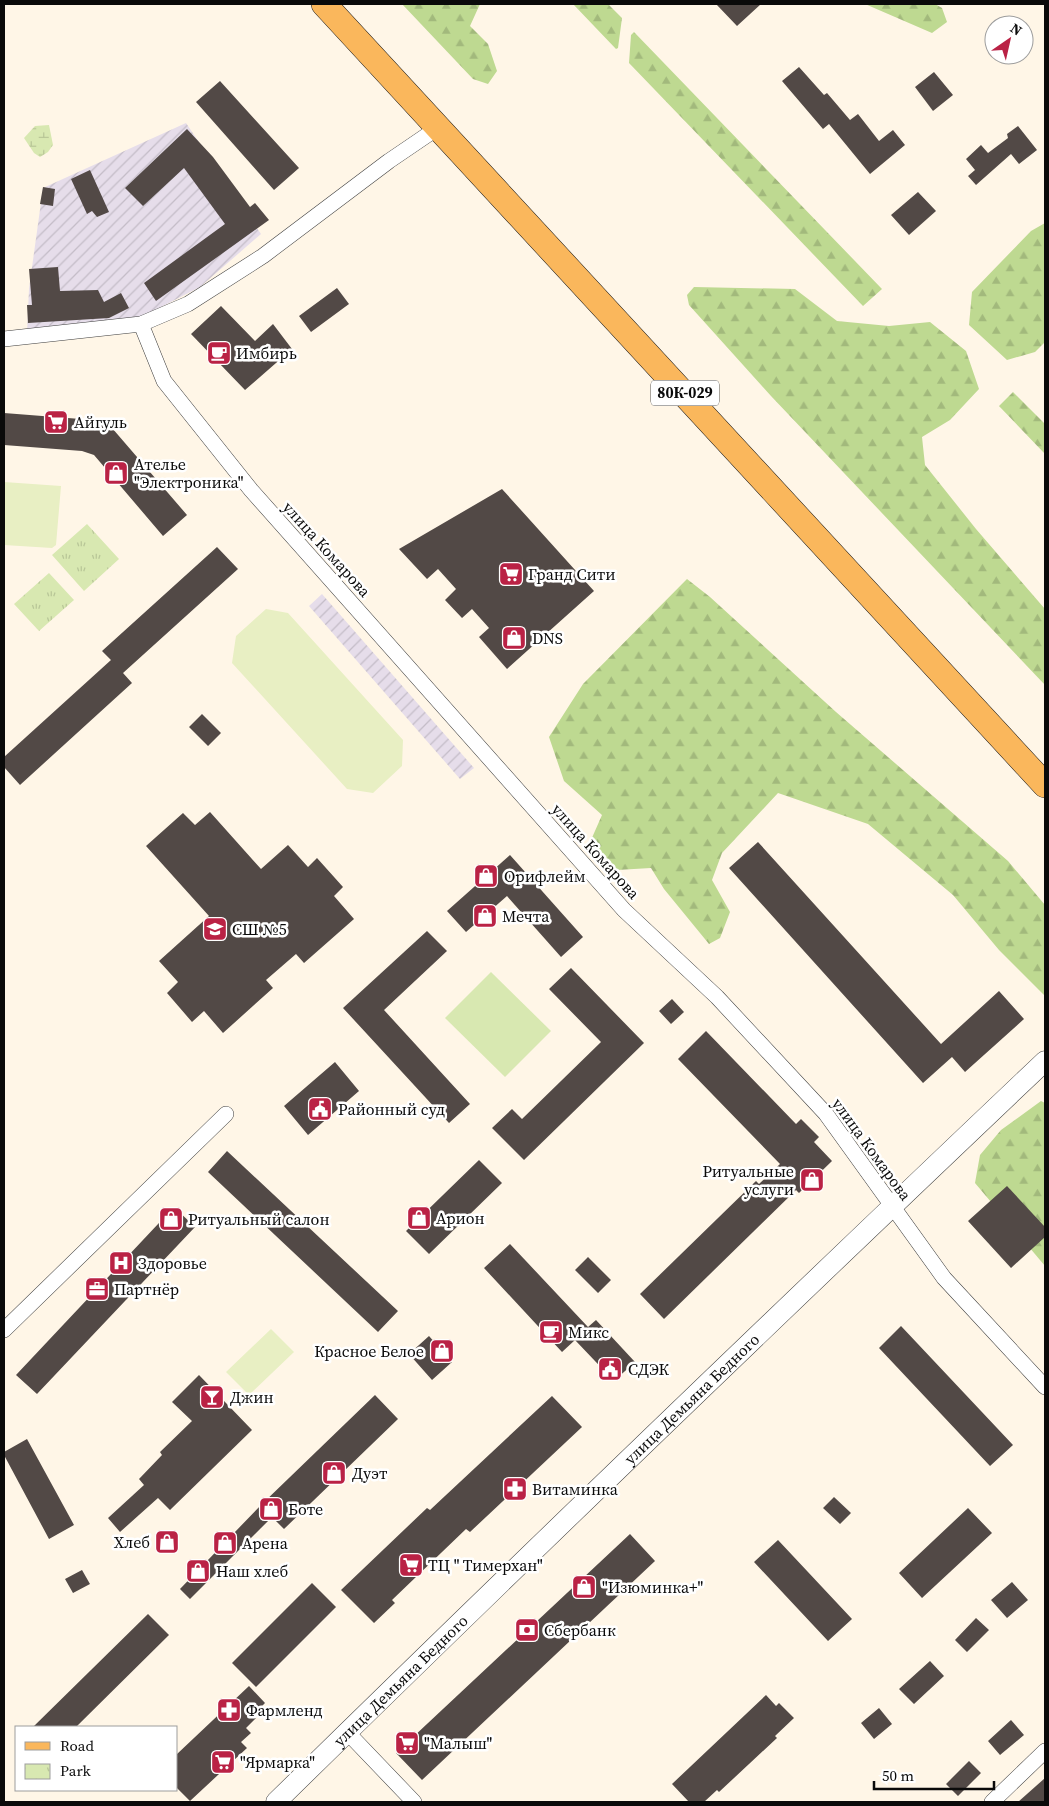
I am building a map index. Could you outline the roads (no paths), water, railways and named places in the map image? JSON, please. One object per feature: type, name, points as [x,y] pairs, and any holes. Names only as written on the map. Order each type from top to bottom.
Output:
[{"type":"main road","name":"80К-029","points":[[324,4],[1045,784]]},
{"type":"street","points":[[4,339],[141,324],[188,304],[263,256],[390,161],[439,127]]},
{"type":"street","name":"улица Комарова","points":[[141,324],[164,381],[251,490],[624,910],[717,997],[826,1114],[944,1278],[1045,1387]]},
{"type":"street","name":"улица Демьяна Бедного","points":[[276,1802],[619,1471],[691,1398],[1045,1061]]},
{"type":"street","points":[[4,1330],[226,1114]]},
{"type":"street","points":[[347,1732],[414,1802]]},
{"type":"street","points":[[992,1802],[1045,1751]]},
{"type":"place","name":"Имбирь","points":[[219,353]]},
{"type":"place","name":"Айгуль","points":[[56,422]]},
{"type":"place","name":"Ателье \"Электроника\"","points":[[116,473]]},
{"type":"place","name":"Гранд Сити","points":[[511,574]]},
{"type":"place","name":"DNS","points":[[514,638]]},
{"type":"place","name":"Орифлейм","points":[[486,876]]},
{"type":"place","name":"Мечта","points":[[485,916]]},
{"type":"place","name":"СШ №5","points":[[215,929]]},
{"type":"place","name":"Районный суд","points":[[320,1109]]},
{"type":"place","name":"Ритуальные услуги","points":[[812,1180]]},
{"type":"place","name":"Арион","points":[[419,1218]]},
{"type":"place","name":"Ритуальный салон","points":[[171,1219]]},
{"type":"place","name":"Здоровье","points":[[121,1263]]},
{"type":"place","name":"Партнёр","points":[[97,1289]]},
{"type":"place","name":"Микс","points":[[551,1332]]},
{"type":"place","name":"Красное Белое","points":[[442,1351]]},
{"type":"place","name":"СДЭК","points":[[610,1369]]},
{"type":"place","name":"Джин","points":[[212,1397]]},
{"type":"place","name":"Дуэт","points":[[334,1473]]},
{"type":"place","name":"Витаминка","points":[[515,1489]]},
{"type":"place","name":"Боте","points":[[271,1509]]},
{"type":"place","name":"Хлеб","points":[[167,1542]]},
{"type":"place","name":"Арена","points":[[225,1543]]},
{"type":"place","name":"ТЦ \" Тимерхан\"","points":[[411,1565]]},
{"type":"place","name":"Наш хлеб","points":[[198,1571]]},
{"type":"place","name":"\"Изюминка+\"","points":[[584,1587]]},
{"type":"place","name":"Сбербанк","points":[[527,1630]]},
{"type":"place","name":"Фармленд","points":[[229,1710]]},
{"type":"place","name":"\"Малыш\"","points":[[407,1743]]},
{"type":"place","name":"\"Ярмарка\"","points":[[223,1762]]}]
